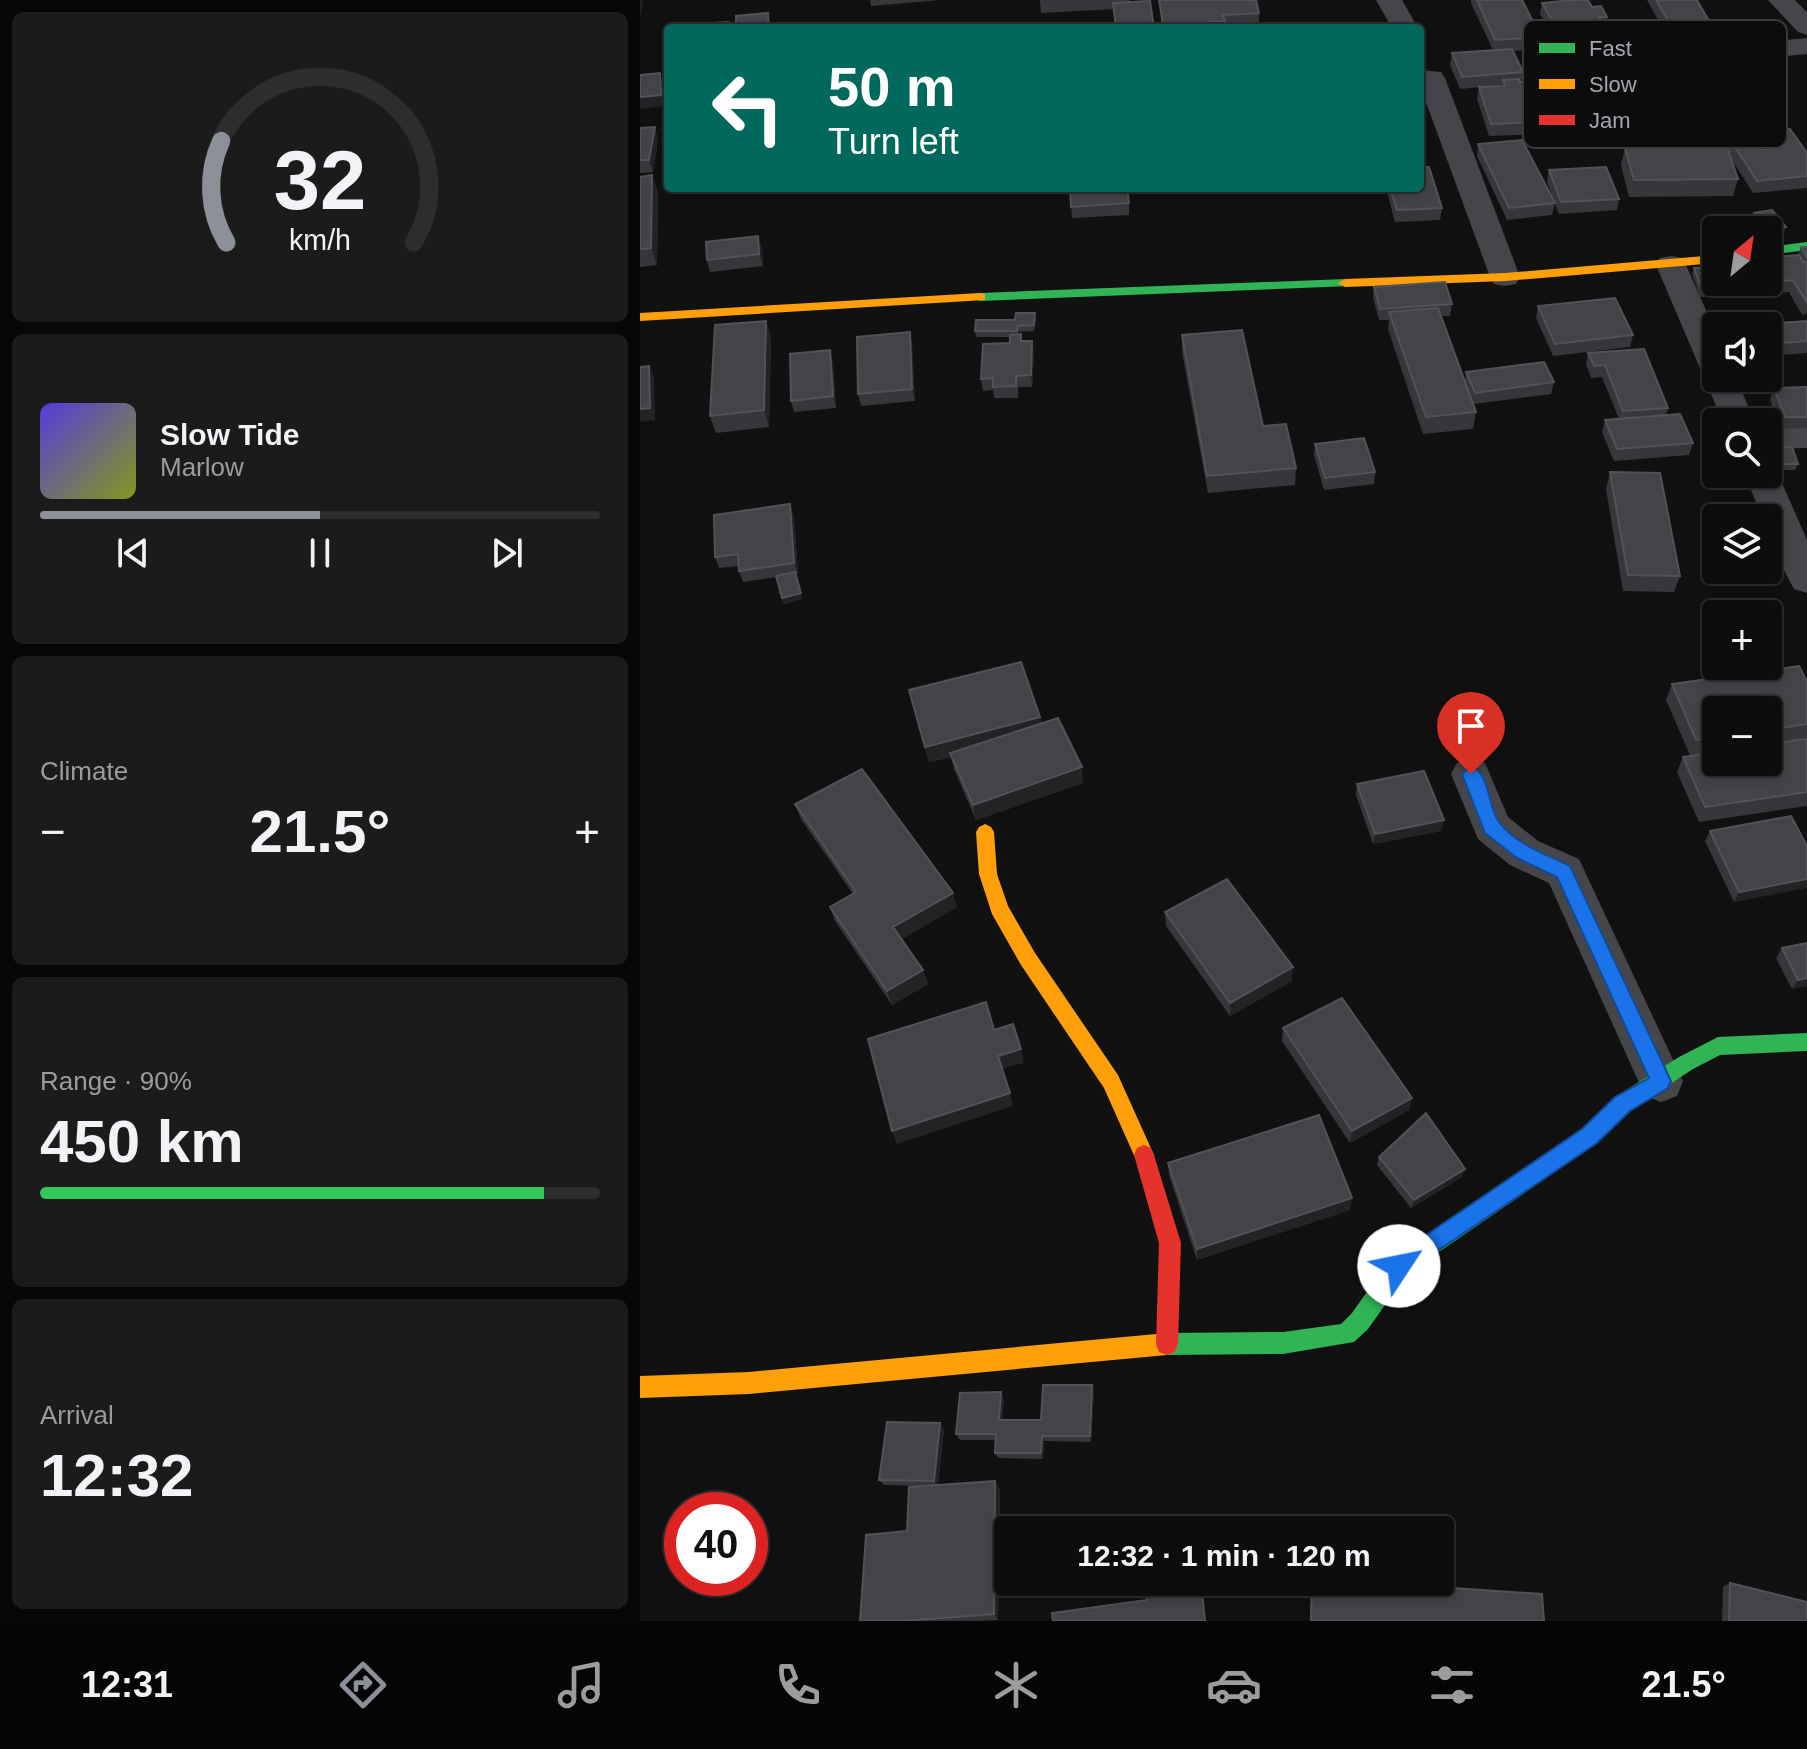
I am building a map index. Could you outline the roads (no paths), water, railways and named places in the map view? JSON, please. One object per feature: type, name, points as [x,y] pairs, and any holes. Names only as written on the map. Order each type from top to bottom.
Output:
[{"type":"street","points":[[1389,0],[1403,24]]},
{"type":"street","points":[[1781,0],[1807,27]]},
{"type":"street","points":[[1787,48],[1807,46]]},
{"type":"street","points":[[1424,71],[1505,277]]},
{"type":"street","points":[[1782,249],[1807,246]]},
{"type":"street","points":[[640,317],[1012,295],[1505,277],[1702,261]]},
{"type":"street","points":[[1671,265],[1702,337]]},
{"type":"street","points":[[1782,438],[1807,437]]},
{"type":"street","points":[[1767,488],[1807,580]]},
{"type":"street","points":[[1471,774],[1492,827],[1524,853],[1564,871],[1661,1081]]},
{"type":"street","points":[[985,832],[988,877],[1000,911],[1021,948],[1111,1082],[1138,1144],[1168,1231],[1171,1288],[1167,1344]]},
{"type":"street","points":[[640,1387],[749,1383],[1167,1344],[1283,1343],[1346,1334],[1360,1321],[1399,1266],[1590,1136],[1622,1104],[1686,1063],[1718,1046],[1807,1042]]}]
